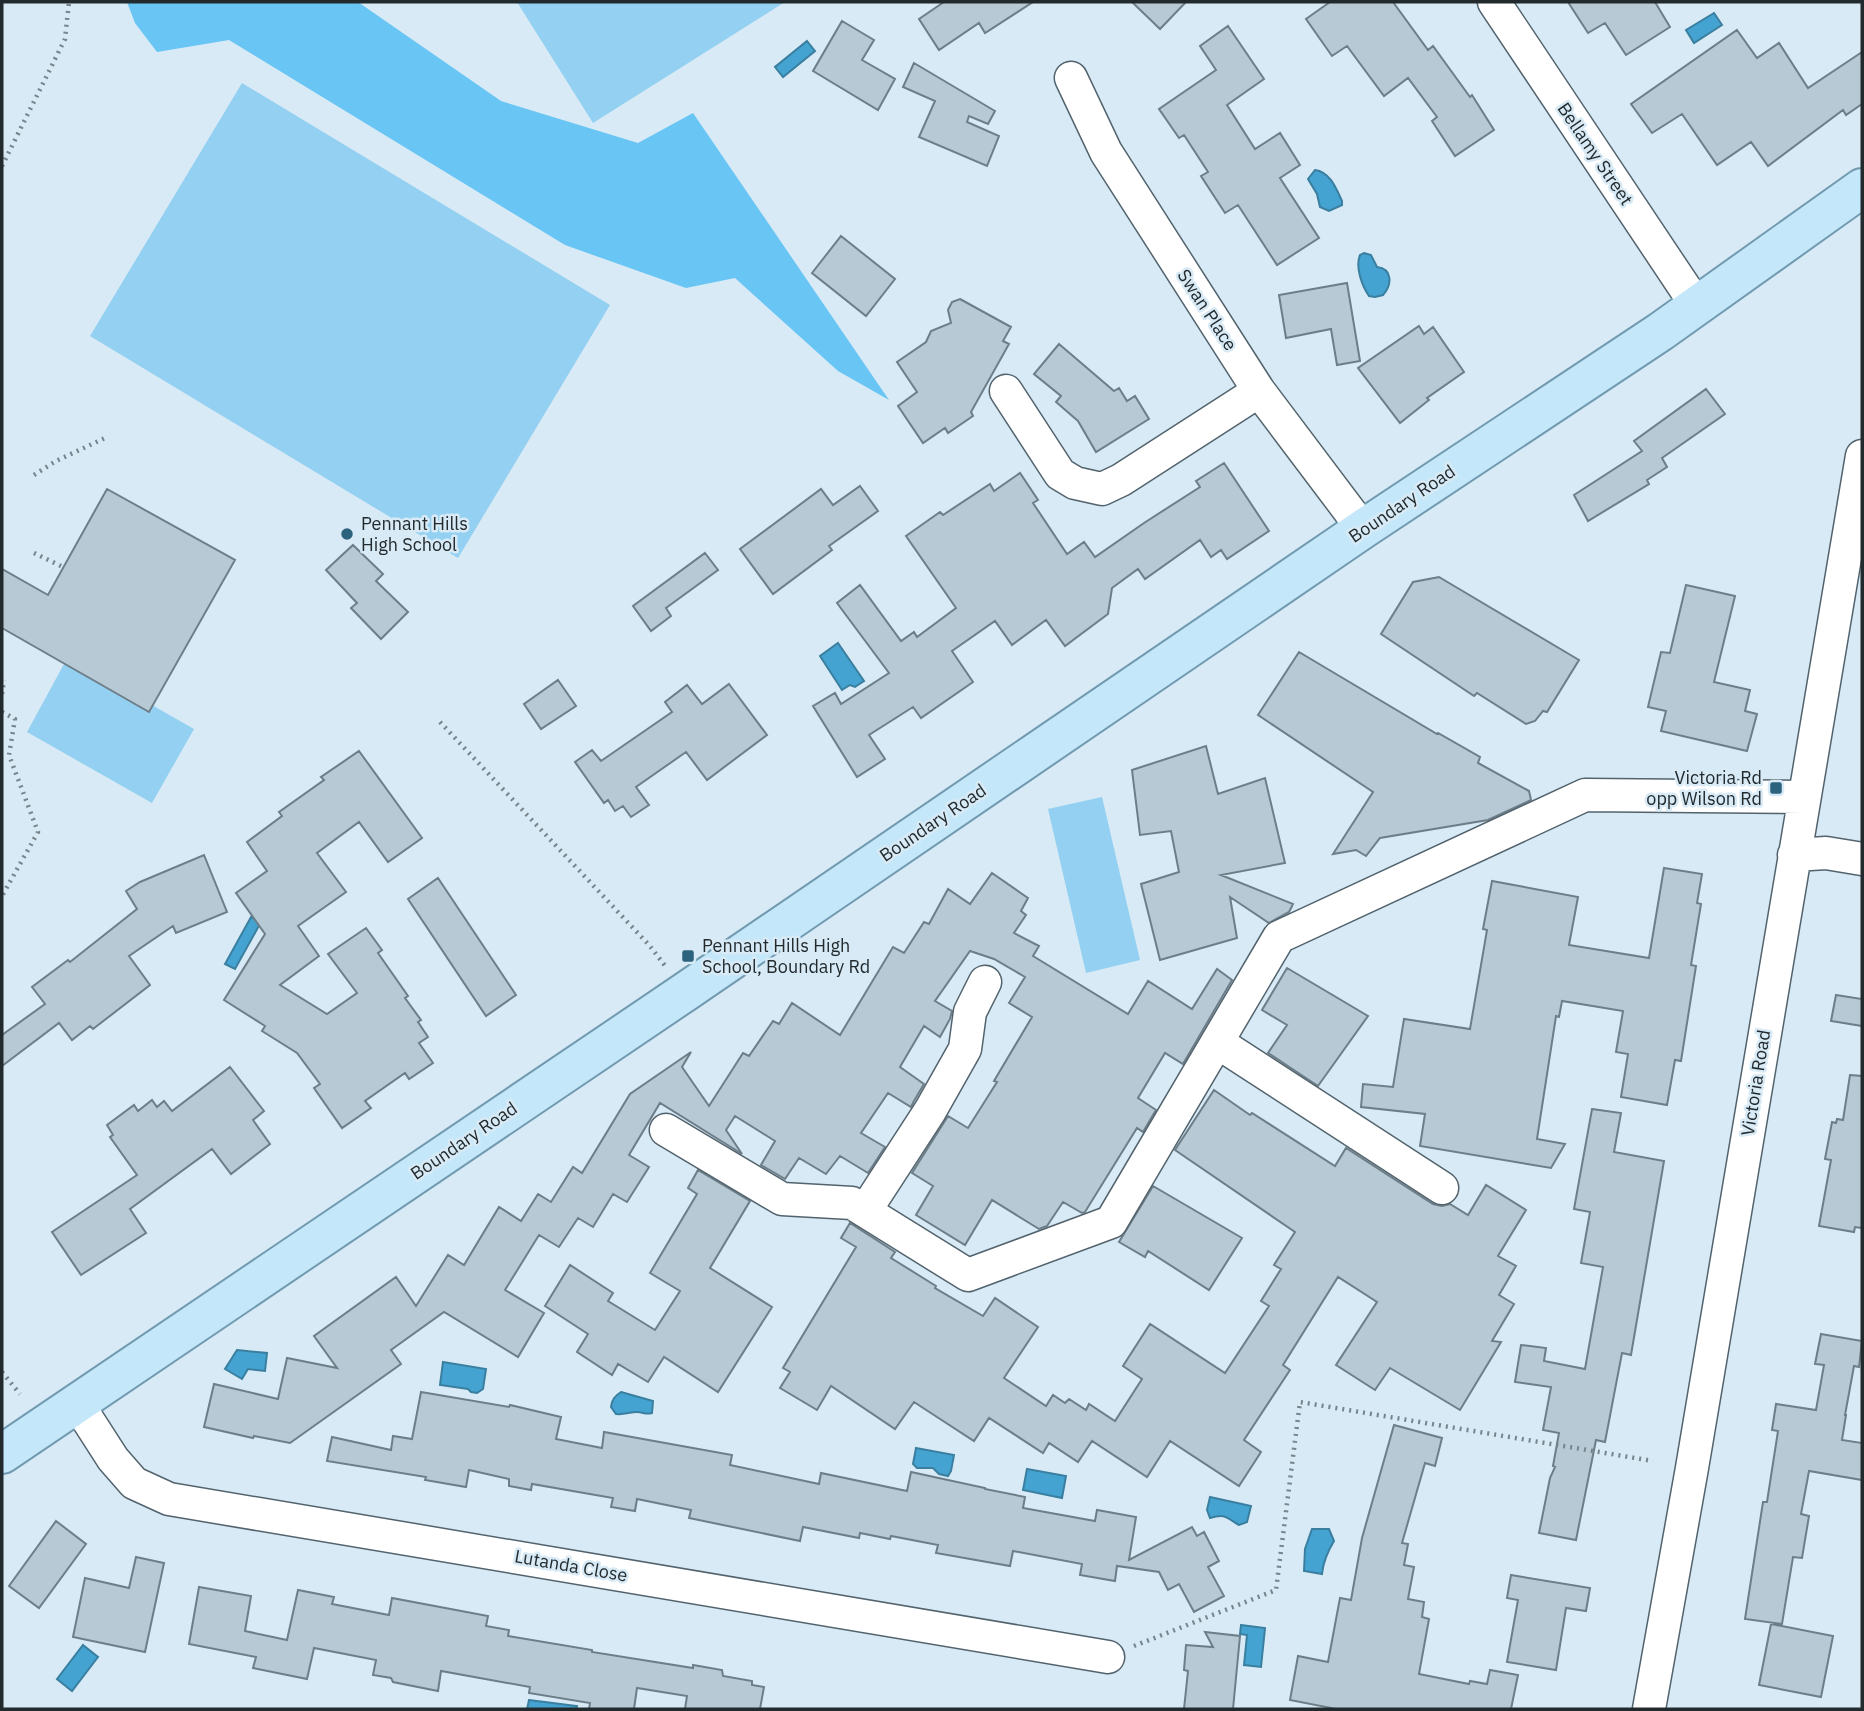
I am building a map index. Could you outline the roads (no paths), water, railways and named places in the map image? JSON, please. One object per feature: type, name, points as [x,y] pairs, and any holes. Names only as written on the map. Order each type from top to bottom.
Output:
[{"type":"main road","name":"Boundary Road","points":[[2,1454],[1363,529],[1698,306],[1862,188]]},
{"type":"street","name":"Bellamy Street","points":[[1493,2],[1698,306]]},
{"type":"street","name":"Swan Place","points":[[1071,78],[1106,152],[1259,391],[1363,529]]},
{"type":"street","points":[[1006,391],[1060,474],[1075,482],[1102,489],[1121,480],[1259,391]]},
{"type":"street","name":"Victoria Road","points":[[1649,1709],[1862,456]]},
{"type":"street","points":[[666,1130],[782,1199],[852,1203],[968,1275],[1111,1222],[1279,937],[1585,795],[1804,797]]},
{"type":"street","points":[[1794,855],[1826,853],[1862,859]]},
{"type":"street","points":[[865,1211],[930,1111],[965,1049],[970,1012],[985,982]]},
{"type":"street","points":[[1217,1042],[1442,1188]]},
{"type":"street","name":"Lutanda Close","points":[[77,1403],[113,1459],[134,1483],[169,1499],[1108,1657]]},
{"type":"place","name":"Pennant Hills High School","points":[[347,534]]},
{"type":"place","name":"Victoria Rd opp Wilson Rd","points":[[1776,788]]},
{"type":"place","name":"Pennant Hills High School, Boundary Rd","points":[[688,956]]}]
